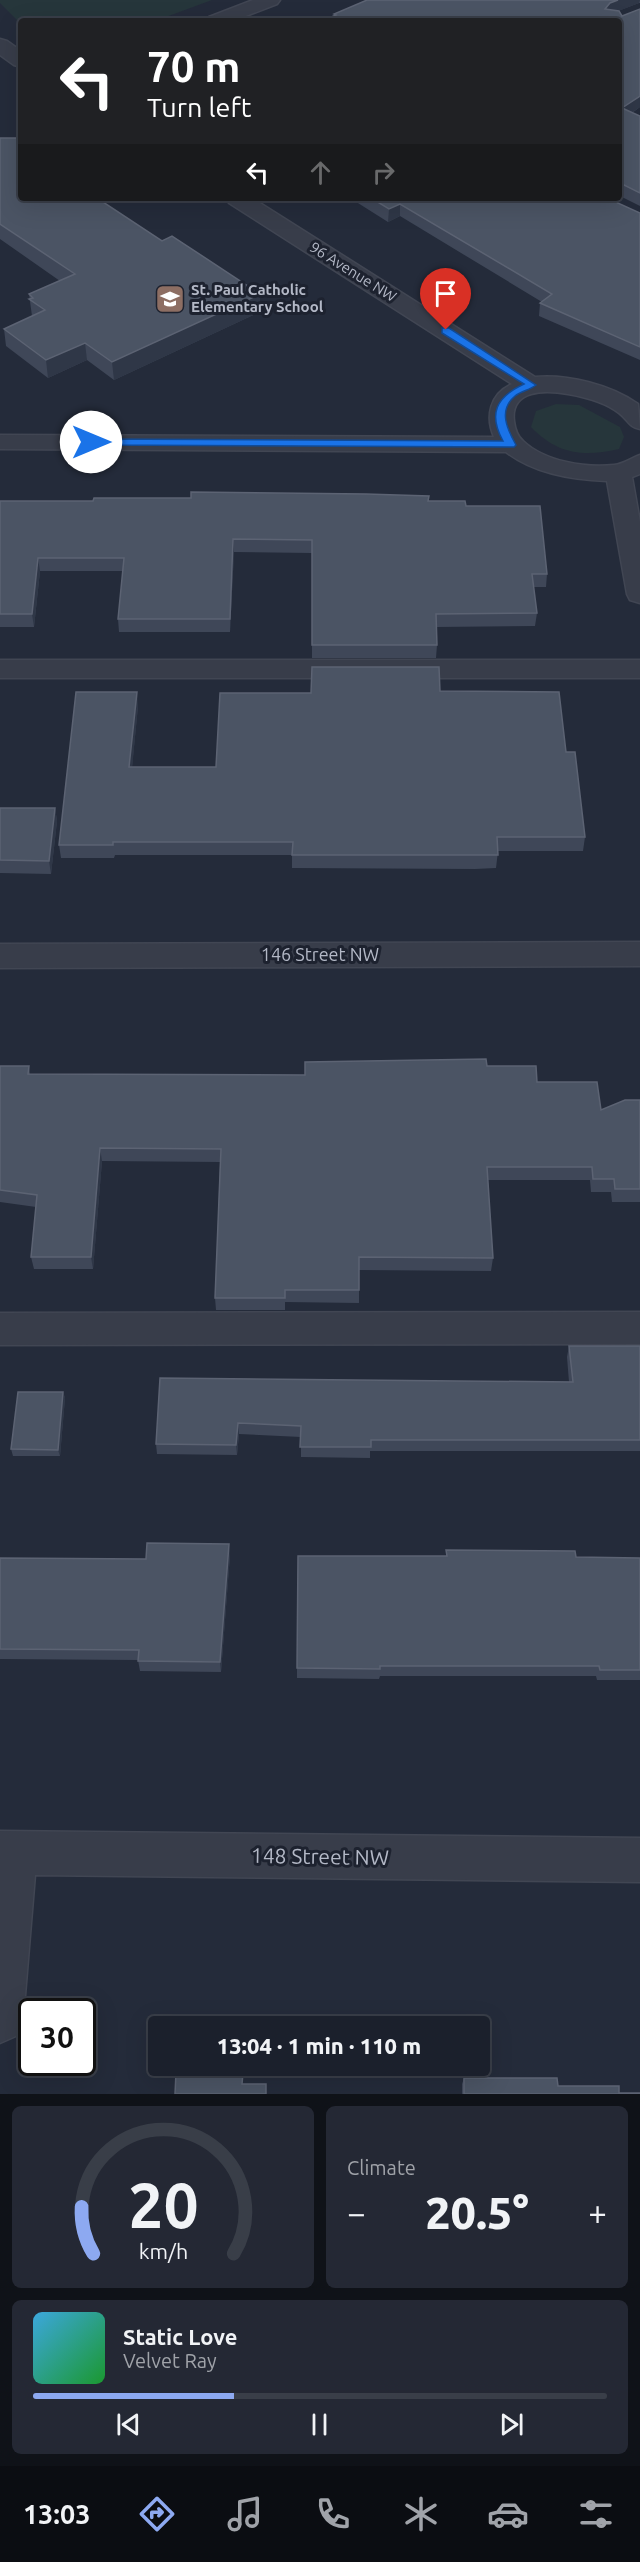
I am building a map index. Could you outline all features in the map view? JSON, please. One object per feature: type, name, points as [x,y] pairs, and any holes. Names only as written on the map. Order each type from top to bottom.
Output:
[{"type":"street","points":[[224,18],[270,0]]},
{"type":"street","points":[[0,45],[18,59]]},
{"type":"street","name":"96 Avenue NW","points":[[242,201],[531,385]]},
{"type":"street","points":[[640,422],[627,407],[594,392],[560,386],[531,385],[512,393],[501,407],[500,427],[510,445],[525,455],[553,466],[584,472],[629,468],[640,594]]},
{"type":"street","points":[[0,442],[510,445]]},
{"type":"street","points":[[0,669],[640,669]]},
{"type":"street","name":"146 Street NW","points":[[0,956],[640,954]]},
{"type":"street","points":[[0,1329],[640,1328]]},
{"type":"street","points":[[0,2020],[7,1853]]},
{"type":"street","name":"148 Street NW","points":[[7,1853],[640,1860]]},
{"type":"shaded area","points":[[0,0],[212,0],[163,18],[18,18],[18,21],[0,3]]},
{"type":"shaded area","points":[[556,404],[579,405],[620,427],[624,437],[619,449],[583,453],[561,448],[541,436],[531,427],[536,411]]},
{"type":"building","points":[[367,0],[618,0],[610,3],[605,9],[619,11],[622,16],[640,9],[640,96],[622,108],[622,18],[329,18],[336,15],[334,14]]},
{"type":"building","points":[[622,108],[640,116],[640,193],[622,184]]},
{"type":"building","points":[[0,138],[18,138],[18,201],[102,201],[162,241],[172,236],[260,294],[112,362],[85,343],[46,360],[4,329],[45,310],[29,299],[33,298],[29,294],[75,274],[0,224]]},
{"type":"building","points":[[376,201],[614,201],[640,213],[640,347],[540,303],[552,294],[400,204],[389,209]]},
{"type":"building","points":[[191,492],[429,496],[428,501],[465,501],[466,506],[540,506],[547,574],[532,574],[537,613],[436,614],[437,645],[312,645],[312,540],[233,539],[230,619],[118,619],[124,558],[38,558],[32,614],[0,614],[0,501],[191,498]]},
{"type":"building","points":[[312,667],[439,667],[440,691],[559,692],[566,752],[575,752],[585,837],[497,837],[498,855],[292,855],[293,842],[113,842],[113,845],[59,845],[76,692],[137,692],[129,767],[216,767],[220,693],[311,693]]},
{"type":"building","points":[[0,808],[55,808],[49,861],[0,860]]},
{"type":"building","points":[[486,1059],[487,1066],[536,1066],[537,1082],[597,1082],[601,1110],[625,1100],[640,1100],[640,1189],[615,1189],[614,1179],[593,1179],[592,1167],[487,1167],[493,1258],[359,1257],[359,1290],[285,1290],[285,1298],[215,1298],[221,1149],[100,1148],[91,1257],[31,1257],[37,1195],[0,1190],[0,1066],[29,1066],[28,1074],[305,1075],[305,1062]]},
{"type":"building","points":[[569,1346],[640,1346],[640,1440],[371,1440],[371,1447],[300,1447],[301,1426],[238,1423],[236,1445],[156,1444],[160,1378],[573,1382]]},
{"type":"building","points":[[18,1392],[63,1392],[58,1450],[11,1449]]},
{"type":"building","points":[[147,1543],[229,1544],[220,1662],[138,1661],[139,1650],[0,1649],[0,1558],[146,1559]]},
{"type":"building","points":[[446,1550],[575,1551],[576,1557],[640,1558],[640,1670],[600,1670],[599,1666],[297,1668],[298,1556],[447,1556]]},
{"type":"building","points":[[176,2076],[243,2076],[242,2084],[266,2084],[266,2094],[175,2094]]},
{"type":"building","points":[[464,2078],[557,2078],[558,2086],[619,2086],[619,2093],[640,2094],[464,2094]]},
{"type":"place","name":"St. Paul Catholic Elementary School","points":[[170,299]]},
{"type":"route","points":[[91,442],[510,445],[500,427],[501,407],[512,393],[531,385],[446,330]]}]
